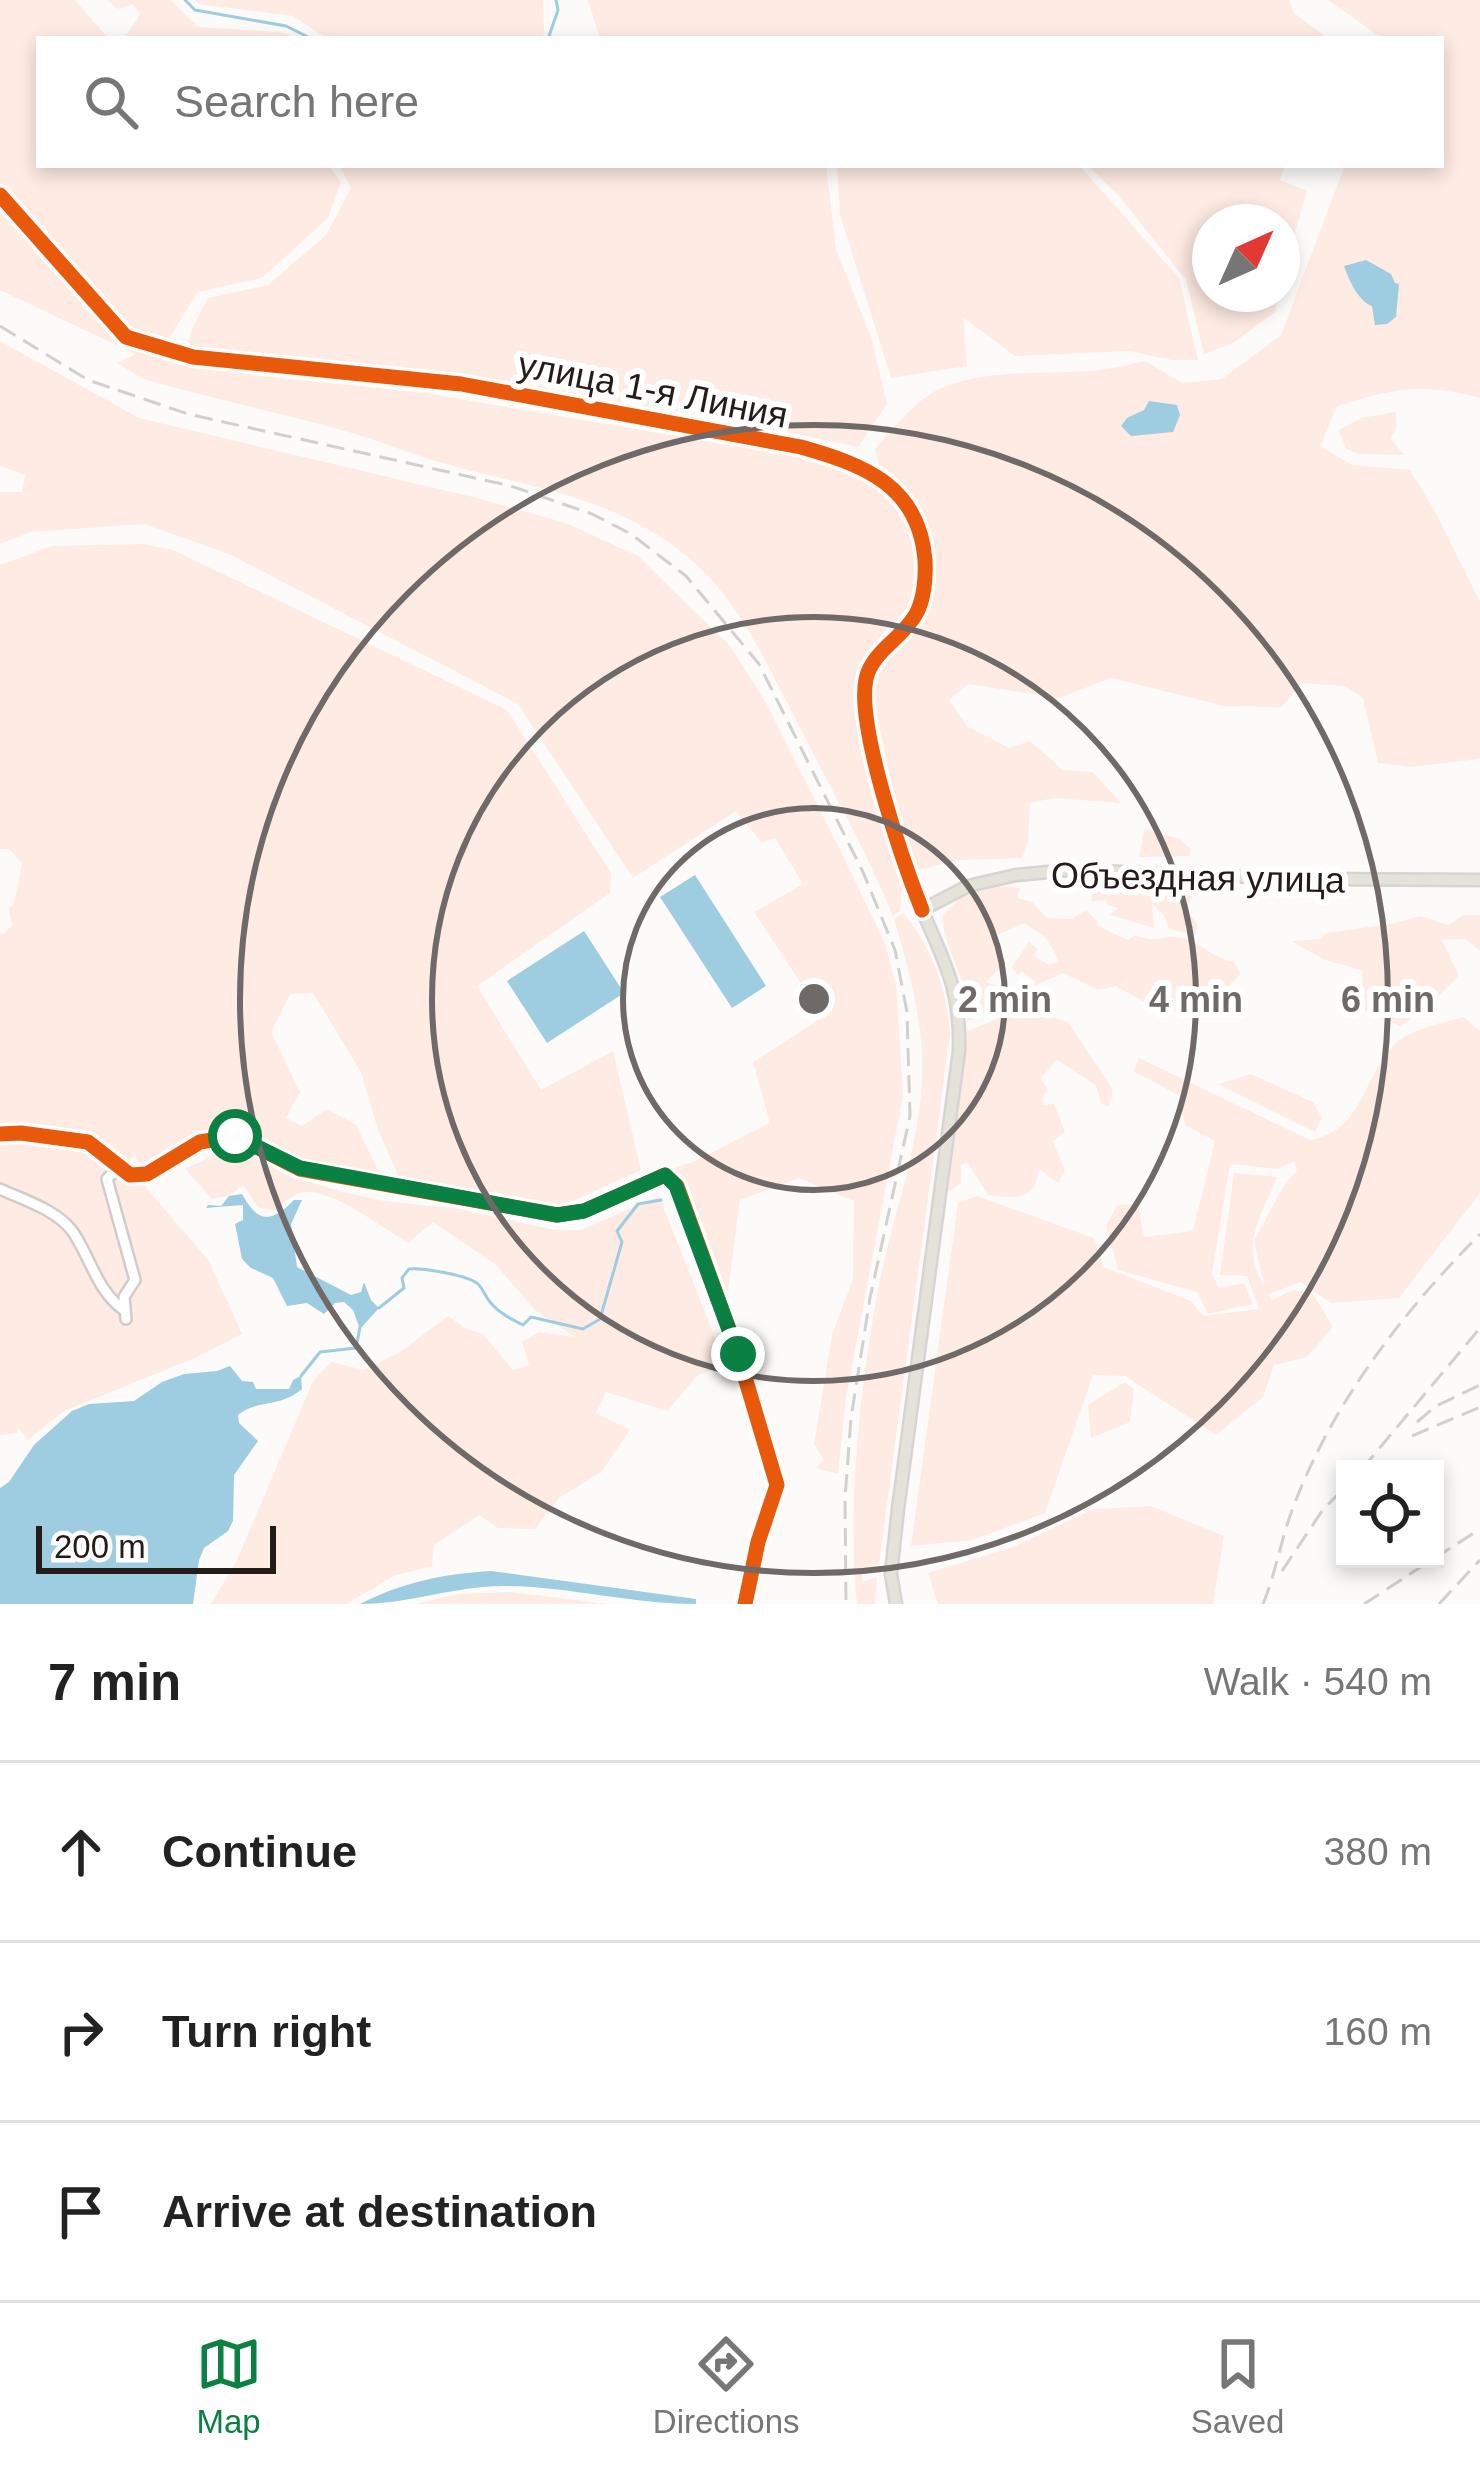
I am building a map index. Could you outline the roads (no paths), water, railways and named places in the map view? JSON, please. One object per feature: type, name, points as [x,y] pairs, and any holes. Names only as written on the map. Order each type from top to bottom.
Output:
[{"type":"main road","name":"Объездная улица","points":[[922,910],[968,886],[1016,874],[1070,869],[1480,880]]},
{"type":"main road","points":[[896,1604],[892,1561],[959,1051],[960,1011],[949,969],[922,910]]},
{"type":"street","name":"улица 1-я Линия","points":[[0,195],[126,337],[193,356],[461,384],[801,447],[854,462],[898,492],[922,530],[926,577],[916,614],[866,675],[863,708],[901,857],[922,910]]},
{"type":"street","points":[[0,1134],[21,1132],[88,1142],[130,1175],[147,1174],[200,1142],[235,1136],[300,1168],[557,1215],[584,1211],[665,1175],[676,1186],[738,1354],[777,1485],[745,1604]]},
{"type":"street","points":[[0,1189],[56,1216],[71,1229],[108,1299],[125,1315],[124,1297],[135,1280],[107,1178],[118,1168]]},
{"type":"water","points":[[1366,260],[1399,284],[1396,317],[1387,324],[1375,325],[1372,306],[1358,295],[1344,266]]},
{"type":"water","points":[[1149,401],[1177,405],[1180,415],[1173,432],[1131,436],[1121,426]]},
{"type":"water","points":[[695,875],[766,986],[732,1008],[660,897]]},
{"type":"water","points":[[584,931],[624,993],[547,1043],[507,981]]},
{"type":"water","points":[[242,1194],[254,1211],[266,1217],[302,1200],[291,1224],[297,1267],[351,1295],[361,1292],[364,1282],[379,1308],[360,1329],[353,1310],[344,1302],[335,1303],[324,1314],[307,1303],[287,1306],[273,1278],[242,1259],[235,1224],[243,1220],[243,1205],[206,1208]]},
{"type":"water","points":[[230,1366],[256,1389],[289,1389],[301,1376],[302,1389],[238,1415],[239,1423],[258,1441],[234,1475],[233,1521],[228,1531],[204,1548],[199,1560],[193,1604],[0,1604],[0,1488],[34,1445],[72,1411],[89,1404],[134,1401],[162,1382]]},
{"type":"water","points":[[491,1571],[696,1599],[696,1604],[508,1586],[360,1604],[424,1580]]},
{"type":"waterway","points":[[185,0],[195,10],[286,26],[306,36]]},
{"type":"waterway","points":[[549,36],[558,10],[556,0]]},
{"type":"waterway","points":[[379,1308],[404,1288],[402,1278],[409,1269],[424,1270],[473,1281],[497,1309],[523,1325],[531,1317],[583,1329],[600,1319],[622,1242],[617,1231],[638,1204],[661,1200]]},
{"type":"waterway","points":[[301,1376],[320,1352],[356,1348],[360,1327]]},
{"type":"railway","points":[[0,326],[88,380],[188,414],[511,486],[592,514],[631,534],[686,576],[759,664],[863,872],[895,950],[907,1012],[910,1116],[870,1298],[851,1418],[845,1498],[846,1604]]},
{"type":"railway","points":[[1263,1604],[1306,1476],[1346,1400],[1395,1330],[1480,1234]]},
{"type":"railway","points":[[1370,1460],[1480,1328]]},
{"type":"railway","points":[[1417,1422],[1436,1406],[1480,1385]]},
{"type":"railway","points":[[1412,1436],[1480,1407]]},
{"type":"railway","points":[[1282,1571],[1336,1496]]},
{"type":"railway","points":[[1444,1552],[1480,1529]]},
{"type":"railway","points":[[1439,1604],[1480,1560]]},
{"type":"railway","points":[[1364,1604],[1419,1568]]}]
